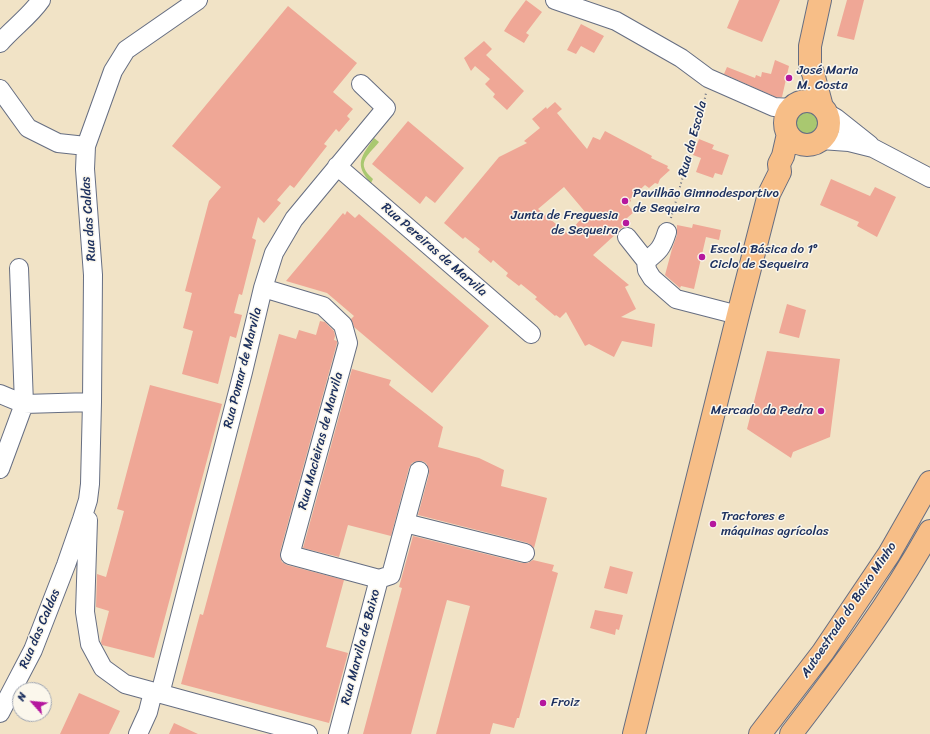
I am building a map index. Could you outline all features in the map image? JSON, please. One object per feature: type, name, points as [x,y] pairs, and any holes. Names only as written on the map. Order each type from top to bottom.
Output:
[{"type":"main road","points":[[634,734],[769,194],[780,172],[826,134],[829,126],[810,66],[810,46],[820,0]]},
{"type":"main road","points":[[780,172],[779,164],[783,156],[787,115],[803,89],[805,76],[810,66]]},
{"type":"main road","points":[[787,115],[804,102],[811,102],[824,110]]},
{"type":"main road","points":[[787,115],[796,142],[802,144],[815,143]]},
{"type":"main road","name":"Autoestrada do Baixo Minho","points":[[760,734],[827,646],[889,554],[930,482]]},
{"type":"main road","name":"Autoestrada do Baixo Minho","points":[[791,734],[843,666],[912,563],[930,531]]},
{"type":"street","points":[[3,33],[36,7],[41,0]]},
{"type":"street","name":"Rua das Caldas","points":[[198,0],[126,50],[113,71],[86,146],[85,168],[93,275],[90,484],[88,500],[82,519],[78,559],[85,612],[90,644],[103,668],[125,684],[308,734]]},
{"type":"street","points":[[555,0],[616,21],[681,58],[708,78],[787,115]]},
{"type":"street","name":"Rua Pomar de Marvila","points":[[138,734],[156,693],[241,380],[263,288],[274,253],[294,219],[386,108],[361,84]]},
{"type":"street","points":[[0,89],[28,128],[58,143],[86,146]]},
{"type":"street","points":[[824,110],[869,143],[873,148]]},
{"type":"street","points":[[815,143],[849,142],[873,148],[930,178]]},
{"type":"street","name":"Rua Pereiras de Marvila","points":[[337,166],[531,334]]},
{"type":"street","points":[[646,261],[663,246],[667,232]]},
{"type":"street","points":[[627,236],[646,261],[647,270],[652,278],[676,300],[738,315]]},
{"type":"street","points":[[0,469],[24,404],[19,268]]},
{"type":"street","name":"Rua Macieiras de Marvila","points":[[263,288],[323,306],[343,325],[348,343],[290,555],[379,579]]},
{"type":"street","points":[[0,394],[24,404],[92,402]]},
{"type":"street","name":"Rua Marvila de Baixo","points":[[338,734],[379,579],[391,574],[419,471]]},
{"type":"street","points":[[405,522],[525,553]]},
{"type":"street","name":"Rua das Caldas","points":[[0,713],[78,559]]},
{"type":"path","name":"Rua da Escola","points":[[667,232],[703,106],[708,78]]},
{"type":"green space","points":[[808,110],[814,111],[818,114],[821,118],[821,130],[818,134],[814,137],[808,138],[802,137],[798,134],[795,130],[794,124],[795,118],[798,114],[802,111]]},
{"type":"green space","points":[[374,138],[379,142],[367,156],[364,164],[365,169],[373,179],[371,183],[362,170],[361,160]]},
{"type":"building","points":[[526,0],[542,12],[526,33],[529,35],[524,43],[504,31]]},
{"type":"building","points":[[739,0],[780,0],[762,42],[727,28]]},
{"type":"building","points":[[847,0],[864,0],[854,40],[837,36]]},
{"type":"building","points":[[288,6],[357,63],[333,92],[353,109],[347,116],[350,119],[339,132],[336,129],[324,144],[327,146],[294,188],[290,185],[277,200],[281,203],[264,223],[258,217],[252,238],[256,240],[242,295],[239,294],[234,313],[242,315],[236,338],[230,336],[218,384],[182,374],[193,331],[183,328],[192,293],[185,291],[209,201],[221,187],[172,146]]},
{"type":"building","points":[[581,24],[604,36],[594,53],[581,46],[576,54],[567,50]]},
{"type":"building","points":[[484,41],[492,49],[486,55],[524,91],[507,110],[493,97],[495,94],[485,84],[490,79],[475,66],[471,71],[464,58]]},
{"type":"building","points":[[775,60],[789,66],[782,97],[776,97],[724,74],[727,67],[755,78],[756,75],[761,77],[762,72],[771,74]]},
{"type":"building","points":[[555,102],[562,109],[557,113],[587,149],[593,137],[600,140],[605,131],[652,156],[651,158],[668,166],[667,168],[670,170],[660,179],[658,184],[655,183],[649,188],[645,185],[630,199],[631,201],[627,204],[634,212],[627,218],[631,222],[620,229],[593,255],[629,285],[625,287],[636,309],[621,317],[655,324],[652,347],[622,341],[614,357],[589,344],[585,346],[566,312],[560,318],[556,315],[555,316],[535,299],[537,297],[521,284],[519,286],[506,276],[508,273],[493,260],[491,263],[478,252],[480,249],[465,237],[463,239],[444,223],[499,157],[527,143],[524,141],[540,128],[532,119],[546,107],[547,109]],"holes":[[[564,187],[586,213],[568,234],[538,209]]]},
{"type":"building","points":[[408,121],[464,168],[435,203],[426,196],[420,204],[372,164]]},
{"type":"building","points":[[699,139],[714,145],[712,149],[729,155],[722,175],[715,173],[713,178],[696,172],[701,158],[693,155]]},
{"type":"building","points":[[831,179],[870,196],[875,187],[896,197],[877,237],[857,226],[859,222],[820,205]]},
{"type":"building","points":[[347,211],[355,218],[359,214],[489,326],[432,393],[354,327],[351,319],[354,316],[327,293],[286,281],[343,213],[345,215]]},
{"type":"building","points":[[693,224],[721,230],[719,240],[706,237],[694,289],[681,286],[680,288],[665,275],[677,235],[677,225],[692,228]]},
{"type":"building","points":[[787,304],[806,310],[799,338],[779,333]]},
{"type":"building","points":[[320,321],[325,322],[334,331],[334,340],[337,341],[337,343],[280,552],[280,557],[282,562],[287,565],[344,580],[326,647],[348,653],[329,723],[181,684],[200,614],[203,615],[279,334],[296,339],[299,330],[316,335]]},
{"type":"building","points":[[767,351],[840,359],[830,437],[793,452],[791,458],[747,429]]},
{"type":"building","points":[[352,369],[391,380],[389,385],[443,427],[438,447],[479,458],[504,470],[501,486],[547,498],[534,548],[528,543],[418,515],[429,469],[426,463],[417,461],[412,463],[409,468],[391,536],[348,525],[339,557],[303,548]]},
{"type":"building","points":[[150,385],[222,404],[154,658],[102,645],[101,642],[109,611],[96,607],[97,574],[106,577],[124,511],[117,509]]},
{"type":"building","points":[[413,536],[522,563],[528,563],[533,560],[554,565],[552,571],[558,573],[519,718],[517,718],[514,728],[493,723],[490,734],[436,734],[470,606],[447,600],[411,734],[363,734],[402,588],[399,587]]},
{"type":"building","points":[[610,566],[633,572],[627,594],[604,588]]},
{"type":"building","points":[[595,610],[623,615],[619,630],[616,629],[615,635],[590,628]]},
{"type":"building","points":[[79,693],[120,711],[109,734],[60,734]]},
{"type":"building","points":[[174,723],[198,734],[169,734]]},
{"type":"place","name":"José Maria M. Costa","points":[[789,78]]},
{"type":"place","name":"Pavilhão Gimnodesportivo de Sequeira","points":[[625,201]]},
{"type":"place","name":"Junta de Freguesia de Sequeira","points":[[626,223]]},
{"type":"place","name":"Escola Básica do 1º Ciclo de Sequeira","points":[[702,257]]},
{"type":"place","name":"Mercado da Pedra","points":[[821,411]]},
{"type":"place","name":"Tractores e máquinas agrícolas","points":[[713,524]]},
{"type":"place","name":"Froiz","points":[[543,703]]}]
